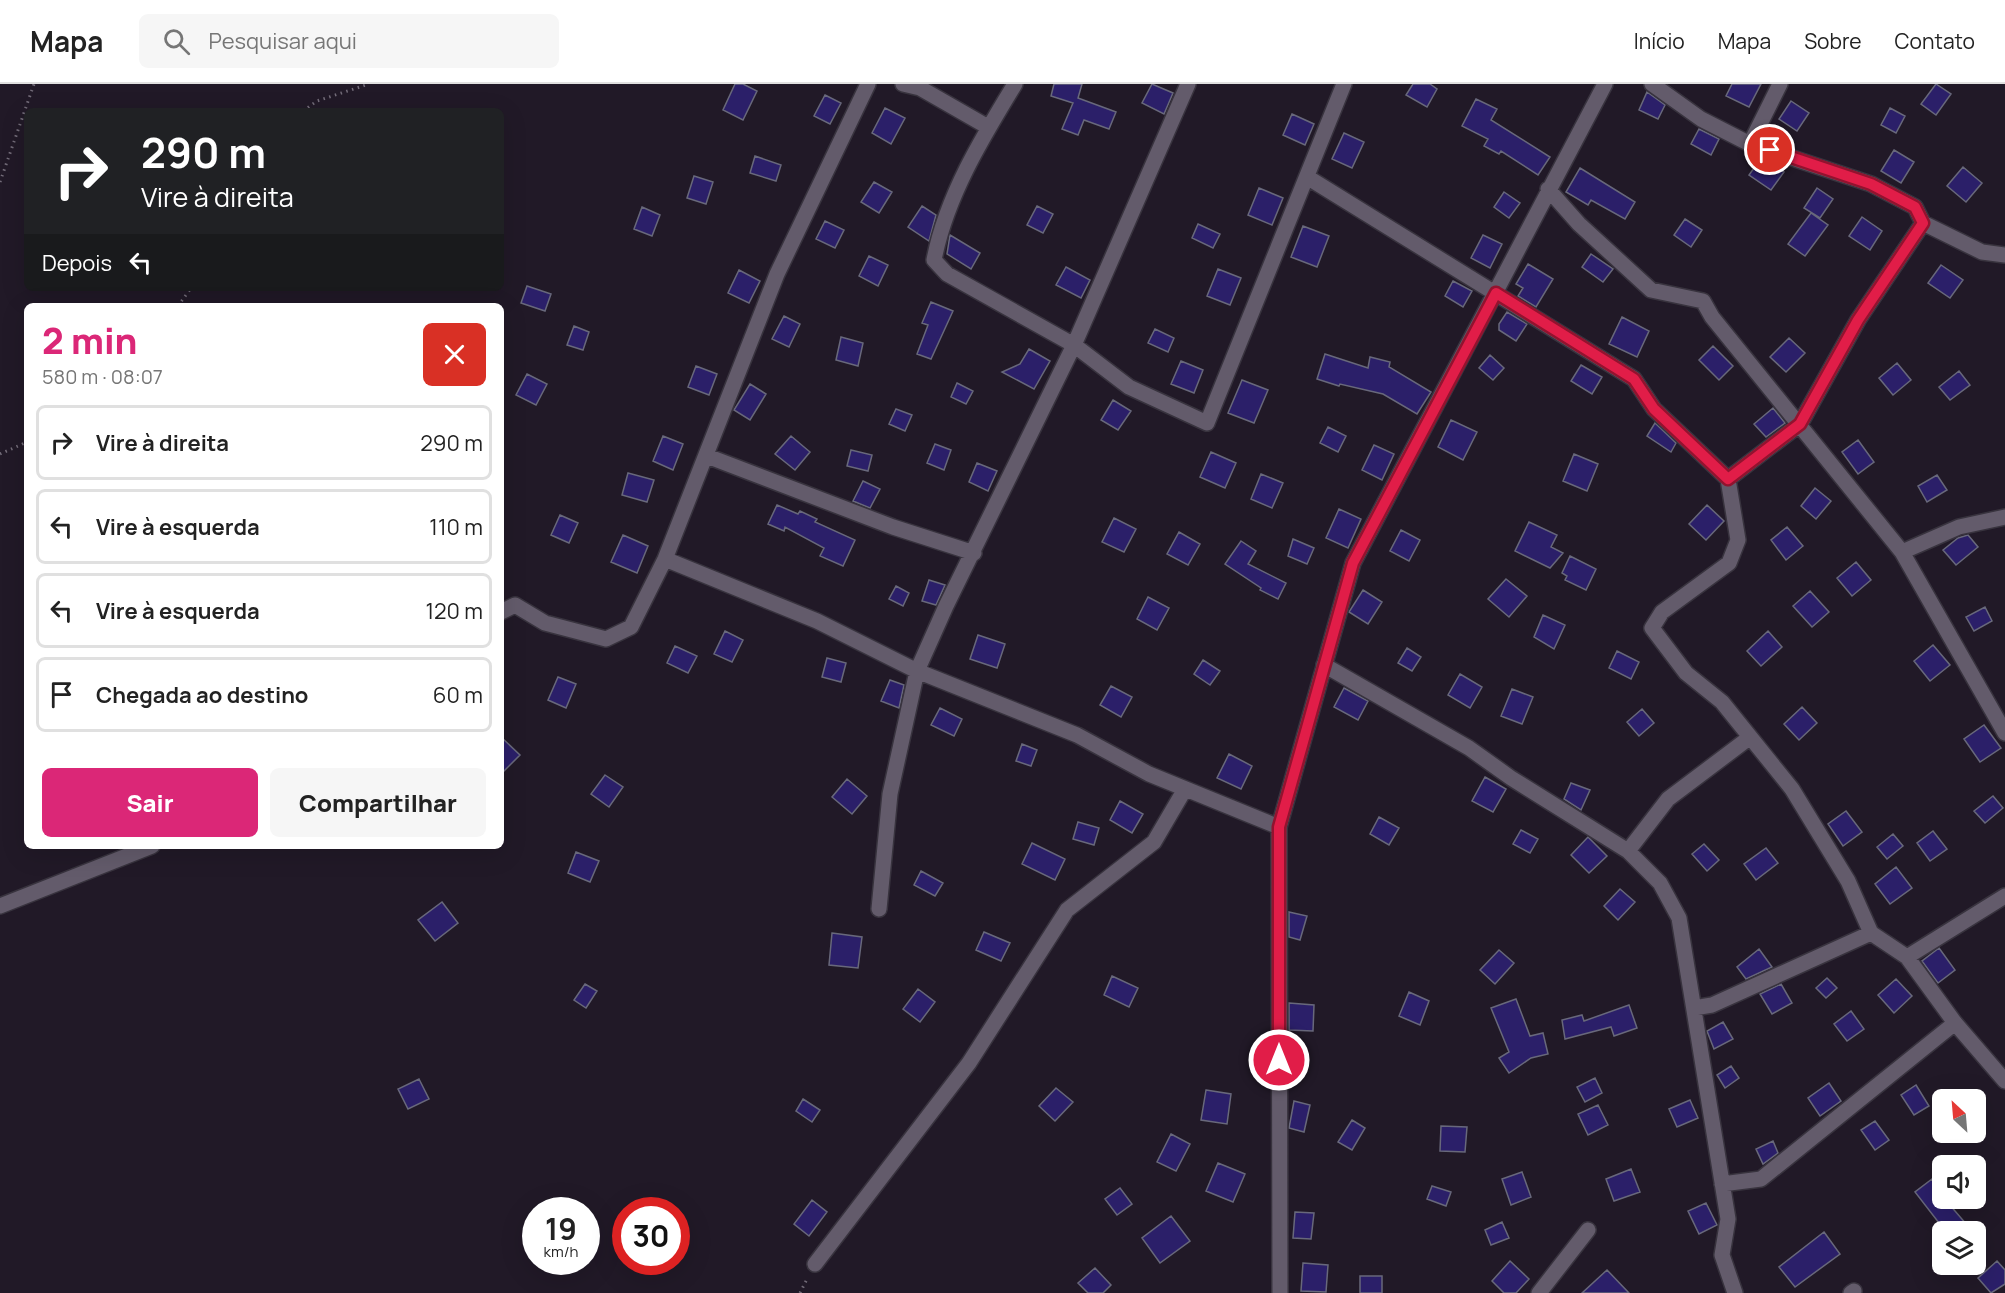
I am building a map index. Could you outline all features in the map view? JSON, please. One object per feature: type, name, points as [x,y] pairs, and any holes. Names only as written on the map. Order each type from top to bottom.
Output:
[{"type":"street","points":[[504,610],[515,605],[545,623],[606,639],[631,627],[665,559],[777,274],[868,84]]},
{"type":"street","points":[[903,84],[920,88],[988,127]]},
{"type":"street","points":[[1015,84],[988,127],[938,237],[934,260],[947,274],[1074,345],[1129,387],[1207,423],[1344,84]]},
{"type":"street","points":[[879,909],[890,794],[917,671],[946,606],[974,553],[1074,345],[1188,84]]},
{"type":"street","points":[[1280,1293],[1279,827],[1353,563],[1605,84]]},
{"type":"street","points":[[1652,84],[1701,119],[1750,144],[1871,184],[1915,207],[1923,223],[1982,252],[2005,255]]},
{"type":"street","points":[[1750,144],[1780,84]]},
{"type":"street","points":[[1307,177],[1634,379],[1654,409],[1728,479],[1738,540],[1729,563],[1662,612],[1652,628],[1686,673],[1722,702],[1792,789],[1848,881],[1871,933],[1907,957],[1955,1023],[2005,1081]]},
{"type":"street","points":[[1548,189],[1579,224],[1651,290],[1703,301],[1712,317],[1902,552],[2005,734]]},
{"type":"street","points":[[1728,479],[1800,424],[1858,320],[1923,223]]},
{"type":"street","points":[[707,456],[893,527],[974,553]]},
{"type":"street","points":[[1902,552],[1959,527],[2005,517]]},
{"type":"street","points":[[665,559],[817,621],[917,671],[1077,735],[1149,774],[1279,827]]},
{"type":"street","points":[[1324,665],[1469,748],[1511,778],[1628,851],[1660,883],[1679,918],[1728,1219],[1722,1255],[1735,1293]]},
{"type":"street","points":[[1628,851],[1668,799],[1749,738]]},
{"type":"street","points":[[814,1264],[969,1063],[1067,910],[1154,842],[1185,789]]},
{"type":"street","points":[[0,906],[144,849]]},
{"type":"street","points":[[1907,957],[2005,896]]},
{"type":"street","points":[[1694,1008],[1712,1005],[1871,933]]},
{"type":"street","points":[[1722,1184],[1761,1179],[1955,1023]]},
{"type":"street","points":[[1539,1293],[1588,1230]]},
{"type":"path","points":[[26,108],[34,84]]},
{"type":"path","points":[[307,108],[317,101],[369,84]]},
{"type":"path","points":[[0,182],[24,113]]},
{"type":"path","points":[[0,454],[24,443]]},
{"type":"building","points":[[735,84],[743,84],[757,91],[743,120],[723,110]]},
{"type":"building","points":[[1054,84],[1082,84],[1078,98],[1116,112],[1109,129],[1084,120],[1078,135],[1062,129],[1073,103],[1051,96]]},
{"type":"building","points":[[1152,84],[1173,93],[1164,114],[1142,103]]},
{"type":"building","points":[[1413,84],[1430,84],[1437,89],[1427,107],[1406,95]]},
{"type":"building","points":[[1732,84],[1761,84],[1749,107],[1726,96]]},
{"type":"building","points":[[1936,84],[1951,94],[1936,115],[1921,104]]},
{"type":"building","points":[[1647,92],[1665,105],[1658,119],[1639,110]]},
{"type":"building","points":[[825,95],[841,103],[830,124],[814,116]]},
{"type":"building","points":[[1476,99],[1497,109],[1491,120],[1550,157],[1538,175],[1501,151],[1499,154],[1484,146],[1488,139],[1462,126]]},
{"type":"building","points":[[1791,101],[1809,113],[1797,131],[1779,119]]},
{"type":"building","points":[[885,108],[905,118],[891,144],[872,133]]},
{"type":"building","points":[[1890,108],[1905,116],[1896,133],[1881,125]]},
{"type":"building","points":[[1292,114],[1314,124],[1305,145],[1283,135]]},
{"type":"building","points":[[1699,129],[1719,139],[1711,155],[1691,144]]},
{"type":"building","points":[[1344,133],[1364,142],[1352,168],[1332,159]]},
{"type":"building","points":[[1894,150],[1914,162],[1901,183],[1881,171]]},
{"type":"building","points":[[755,156],[781,165],[776,181],[750,173]]},
{"type":"building","points":[[1761,158],[1784,172],[1771,190],[1749,175]]},
{"type":"building","points":[[1963,167],[1982,183],[1966,202],[1947,186]]},
{"type":"building","points":[[1580,168],[1635,202],[1625,219],[1591,200],[1588,205],[1566,192]]},
{"type":"building","points":[[694,176],[713,182],[706,204],[687,198]]},
{"type":"building","points":[[874,182],[892,192],[879,213],[861,202]]},
{"type":"building","points":[[1259,188],[1283,198],[1272,225],[1248,215]]},
{"type":"building","points":[[1817,188],[1833,199],[1820,218],[1804,208]]},
{"type":"building","points":[[1504,192],[1520,203],[1509,218],[1494,207]]},
{"type":"building","points":[[922,206],[936,215],[929,241],[908,227]]},
{"type":"building","points":[[1037,206],[1053,214],[1043,233],[1027,225]]},
{"type":"building","points":[[642,207],[660,215],[652,236],[634,229]]},
{"type":"building","points":[[1811,213],[1828,225],[1805,256],[1788,244]]},
{"type":"building","points":[[1862,217],[1882,231],[1870,250],[1849,236]]},
{"type":"building","points":[[1685,219],[1702,230],[1691,247],[1674,235]]},
{"type":"building","points":[[825,221],[844,230],[835,248],[816,239]]},
{"type":"building","points":[[1198,224],[1220,234],[1213,248],[1192,238]]},
{"type":"building","points":[[1303,226],[1329,236],[1317,267],[1291,257]]},
{"type":"building","points":[[950,235],[980,253],[971,269],[947,254]]},
{"type":"building","points":[[1483,235],[1502,244],[1490,268],[1471,258]]},
{"type":"building","points":[[1591,254],[1613,269],[1603,282],[1582,267]]},
{"type":"building","points":[[869,256],[888,265],[878,286],[859,276]]},
{"type":"building","points":[[1528,264],[1553,279],[1536,307],[1518,296],[1523,288],[1516,284]]},
{"type":"building","points":[[1941,265],[1963,280],[1950,298],[1928,283]]},
{"type":"building","points":[[1066,267],[1090,280],[1081,298],[1056,285]]},
{"type":"building","points":[[1218,269],[1241,278],[1230,305],[1207,296]]},
{"type":"building","points":[[739,270],[760,281],[749,303],[728,293]]},
{"type":"building","points":[[1453,281],[1472,291],[1463,307],[1445,296]]},
{"type":"building","points":[[527,286],[551,294],[545,311],[521,303]]},
{"type":"building","points":[[931,302],[953,311],[931,359],[917,354],[928,325],[922,323]]},
{"type":"building","points":[[1507,312],[1527,324],[1516,341],[1499,330],[1499,324]]},
{"type":"building","points":[[784,316],[800,324],[789,347],[772,339]]},
{"type":"building","points":[[1622,317],[1649,331],[1637,357],[1609,344]]},
{"type":"building","points":[[574,326],[589,332],[583,350],[567,345]]},
{"type":"building","points":[[1155,329],[1174,338],[1168,352],[1148,343]]},
{"type":"building","points":[[841,337],[863,343],[858,366],[836,360]]},
{"type":"building","points":[[1789,338],[1805,353],[1786,372],[1770,357]]},
{"type":"building","points":[[1713,346],[1733,366],[1719,380],[1699,360]]},
{"type":"building","points":[[1029,349],[1050,361],[1034,389],[1002,372],[1020,364]]},
{"type":"building","points":[[1325,354],[1368,368],[1370,357],[1390,362],[1389,367],[1431,392],[1417,414],[1383,394],[1340,384],[1339,386],[1317,379]]},
{"type":"building","points":[[1490,355],[1504,368],[1493,380],[1479,368]]},
{"type":"building","points":[[1181,361],[1203,370],[1194,393],[1171,384]]},
{"type":"building","points":[[1897,363],[1911,380],[1893,395],[1879,378]]},
{"type":"building","points":[[1581,365],[1602,377],[1592,394],[1571,381]]},
{"type":"building","points":[[696,366],[717,374],[709,395],[688,387]]},
{"type":"building","points":[[1959,371],[1970,385],[1950,400],[1939,387]]},
{"type":"building","points":[[527,374],[547,384],[536,405],[516,395]]},
{"type":"building","points":[[1242,380],[1268,390],[1254,423],[1228,413]]},
{"type":"building","points":[[957,383],[973,391],[966,404],[951,397]]},
{"type":"building","points":[[750,384],[766,394],[750,420],[734,410]]},
{"type":"building","points":[[1113,400],[1131,411],[1118,430],[1101,420]]},
{"type":"building","points":[[1773,408],[1785,423],[1766,437],[1754,424]]},
{"type":"building","points":[[896,409],[912,415],[905,431],[889,424]]},
{"type":"building","points":[[1451,420],[1477,432],[1463,460],[1438,447]]},
{"type":"building","points":[[1655,423],[1676,443],[1671,452],[1647,436]]},
{"type":"building","points":[[1328,427],[1346,436],[1338,452],[1320,443]]},
{"type":"building","points":[[663,436],[683,444],[673,470],[653,461]]},
{"type":"building","points":[[791,436],[810,452],[795,470],[775,454]]},
{"type":"building","points":[[1858,440],[1874,462],[1858,474],[1842,452]]},
{"type":"building","points":[[935,444],[951,450],[944,470],[927,463]]},
{"type":"building","points":[[1374,445],[1394,454],[1382,480],[1362,470]]},
{"type":"building","points":[[851,450],[872,455],[868,471],[847,466]]},
{"type":"building","points":[[1211,452],[1236,463],[1225,488],[1200,477]]},
{"type":"building","points":[[1574,454],[1598,464],[1587,491],[1563,481]]},
{"type":"building","points":[[977,463],[997,471],[988,491],[969,482]]},
{"type":"building","points":[[628,473],[654,480],[647,502],[622,495]]},
{"type":"building","points":[[1261,474],[1283,483],[1272,508],[1251,499]]},
{"type":"building","points":[[1937,475],[1947,490],[1927,502],[1918,486]]},
{"type":"building","points":[[863,481],[880,489],[870,508],[853,501]]},
{"type":"building","points":[[1815,488],[1831,501],[1816,519],[1801,506]]},
{"type":"building","points":[[777,505],[798,514],[800,511],[817,519],[815,522],[855,540],[843,566],[820,556],[824,548],[785,527],[784,531],[768,524]]},
{"type":"building","points":[[1707,505],[1724,521],[1706,540],[1689,524]]},
{"type":"building","points":[[1339,509],[1361,519],[1348,548],[1326,538]]},
{"type":"building","points":[[560,515],[578,523],[569,543],[551,535]]},
{"type":"building","points":[[1114,518],[1136,529],[1124,552],[1102,542]]},
{"type":"building","points":[[1529,522],[1557,535],[1551,547],[1563,553],[1550,568],[1515,551]]},
{"type":"building","points":[[1787,527],[1803,546],[1786,560],[1771,540]]},
{"type":"building","points":[[1401,530],[1420,540],[1409,561],[1390,551]]},
{"type":"building","points":[[1179,532],[1200,544],[1188,565],[1167,554]]},
{"type":"building","points":[[623,535],[648,546],[637,573],[611,562]]},
{"type":"building","points":[[1968,535],[1978,547],[1956,565],[1943,550],[1958,538]]},
{"type":"building","points":[[1293,539],[1314,548],[1307,564],[1288,556]]},
{"type":"building","points":[[1241,541],[1256,551],[1248,564],[1286,583],[1278,599],[1260,590],[1261,588],[1225,564]]},
{"type":"building","points":[[1570,556],[1596,569],[1586,590],[1565,580],[1567,576],[1562,573]]},
{"type":"building","points":[[1856,562],[1871,580],[1852,596],[1837,578]]},
{"type":"building","points":[[1506,579],[1527,596],[1509,617],[1488,599]]},
{"type":"building","points":[[929,580],[945,585],[936,605],[922,601]]},
{"type":"building","points":[[896,586],[909,593],[903,606],[889,599]]},
{"type":"building","points":[[1363,590],[1382,602],[1368,624],[1349,612]]},
{"type":"building","points":[[1810,591],[1829,612],[1812,627],[1793,606]]},
{"type":"building","points":[[1148,597],[1169,608],[1157,630],[1137,619]]},
{"type":"building","points":[[1985,607],[1992,621],[1974,631],[1966,617]]},
{"type":"building","points":[[1543,615],[1565,625],[1554,649],[1534,637]]},
{"type":"building","points":[[725,631],[743,640],[732,662],[714,654]]},
{"type":"building","points":[[1768,631],[1782,647],[1761,666],[1747,651]]},
{"type":"building","points":[[978,635],[1005,644],[997,668],[970,659]]},
{"type":"building","points":[[1933,645],[1950,665],[1930,681],[1914,661]]},
{"type":"building","points":[[675,646],[697,656],[688,673],[667,663]]},
{"type":"building","points":[[1407,648],[1421,657],[1412,671],[1398,663]]},
{"type":"building","points":[[1617,651],[1639,662],[1631,679],[1609,668]]},
{"type":"building","points":[[827,658],[846,663],[841,682],[822,677]]},
{"type":"building","points":[[1203,660],[1220,671],[1210,685],[1194,674]]},
{"type":"building","points":[[1460,674],[1482,687],[1470,708],[1448,695]]},
{"type":"building","points":[[558,677],[576,684],[566,708],[548,700]]},
{"type":"building","points":[[890,680],[904,685],[899,708],[881,701]]},
{"type":"building","points":[[1111,686],[1132,697],[1121,717],[1100,705]]},
{"type":"building","points":[[1344,688],[1368,701],[1358,720],[1334,707]]},
{"type":"building","points":[[1512,689],[1533,697],[1522,724],[1501,716]]},
{"type":"building","points":[[1802,707],[1817,723],[1799,740],[1784,724]]},
{"type":"building","points":[[940,708],[962,719],[954,736],[931,725]]},
{"type":"building","points":[[1642,709],[1654,723],[1639,736],[1627,722]]},
{"type":"building","points":[[1984,725],[2001,748],[1980,762],[1964,739]]},
{"type":"building","points":[[504,740],[520,755],[504,771]]},
{"type":"building","points":[[1022,744],[1037,750],[1031,766],[1016,761]]},
{"type":"building","points":[[1229,754],[1252,766],[1241,789],[1217,778]]},
{"type":"building","points":[[605,775],[623,787],[609,807],[591,794]]},
{"type":"building","points":[[1485,777],[1506,789],[1493,812],[1472,801]]},
{"type":"building","points":[[847,779],[867,796],[852,814],[832,797]]},
{"type":"building","points":[[1571,783],[1590,790],[1581,810],[1564,799]]},
{"type":"building","points":[[1993,796],[2003,808],[1985,823],[1974,811]]},
{"type":"building","points":[[1120,801],[1143,814],[1132,833],[1110,820]]},
{"type":"building","points":[[1846,811],[1862,832],[1843,846],[1828,824]]},
{"type":"building","points":[[1379,817],[1399,828],[1389,845],[1370,834]]},
{"type":"building","points":[[1078,822],[1099,828],[1094,845],[1073,839]]},
{"type":"building","points":[[1521,830],[1538,839],[1530,853],[1513,844]]},
{"type":"building","points":[[1933,831],[1947,849],[1930,861],[1917,843]]},
{"type":"building","points":[[1893,834],[1903,846],[1887,859],[1877,847]]},
{"type":"building","points":[[1588,837],[1607,856],[1589,873],[1571,855]]},
{"type":"building","points":[[1032,843],[1065,859],[1055,880],[1022,864]]},
{"type":"building","points":[[1704,844],[1719,860],[1707,871],[1692,854]]},
{"type":"building","points":[[1766,848],[1778,863],[1756,880],[1744,864]]},
{"type":"building","points":[[576,852],[599,861],[590,882],[568,873]]},
{"type":"building","points":[[1896,867],[1912,888],[1890,904],[1875,884]]},
{"type":"building","points":[[921,871],[943,883],[935,896],[914,885]]},
{"type":"building","points":[[1620,889],[1635,902],[1618,920],[1604,906]]},
{"type":"building","points":[[442,902],[458,923],[435,941],[418,920]]},
{"type":"building","points":[[1289,912],[1307,916],[1300,940],[1289,937]]},
{"type":"building","points":[[984,932],[1010,943],[1001,961],[976,950]]},
{"type":"building","points":[[832,933],[862,937],[858,968],[829,965]]},
{"type":"building","points":[[1939,948],[1955,970],[1938,983],[1922,961]]},
{"type":"building","points":[[1759,949],[1772,967],[1746,979],[1737,967]]},
{"type":"building","points":[[1499,950],[1514,963],[1495,984],[1480,970]]},
{"type":"building","points":[[1112,976],[1138,988],[1129,1007],[1104,995]]},
{"type":"building","points":[[1827,978],[1837,988],[1826,998],[1816,988]]},
{"type":"building","points":[[1896,979],[1912,996],[1894,1013],[1878,995]]},
{"type":"building","points":[[585,984],[597,991],[586,1008],[574,1000]]},
{"type":"building","points":[[1781,984],[1792,1003],[1772,1014],[1760,994]]},
{"type":"building","points":[[918,989],[935,1002],[920,1022],[903,1009]]},
{"type":"building","points":[[1409,992],[1429,1001],[1420,1025],[1399,1016]]},
{"type":"building","points":[[1516,999],[1530,1036],[1543,1033],[1548,1054],[1531,1058],[1509,1073],[1499,1058],[1509,1052],[1491,1008]]},
{"type":"building","points":[[1289,1003],[1314,1005],[1313,1031],[1289,1030]]},
{"type":"building","points":[[1629,1005],[1637,1028],[1614,1036],[1611,1027],[1565,1039],[1562,1020],[1582,1015],[1584,1021]]},
{"type":"building","points":[[1851,1011],[1864,1029],[1847,1041],[1834,1024]]},
{"type":"building","points":[[1723,1022],[1733,1039],[1714,1049],[1707,1031]]},
{"type":"building","points":[[1731,1066],[1739,1078],[1725,1088],[1717,1075]]},
{"type":"building","points":[[1595,1078],[1602,1093],[1585,1102],[1577,1087]]},
{"type":"building","points":[[419,1079],[429,1099],[408,1109],[398,1089]]},
{"type":"building","points":[[1829,1083],[1841,1101],[1820,1116],[1808,1098]]},
{"type":"building","points":[[1916,1085],[1929,1106],[1914,1115],[1901,1095]]},
{"type":"building","points":[[1056,1088],[1073,1102],[1055,1121],[1039,1106]]},
{"type":"building","points":[[1206,1090],[1231,1094],[1227,1124],[1201,1120]]},
{"type":"building","points":[[803,1099],[820,1110],[812,1122],[796,1111]]},
{"type":"building","points":[[1690,1100],[1698,1118],[1677,1127],[1669,1109]]},
{"type":"building","points":[[1294,1101],[1310,1105],[1304,1132],[1289,1128]]},
{"type":"building","points":[[1598,1105],[1608,1125],[1588,1135],[1578,1114]]},
{"type":"building","points":[[1352,1120],[1365,1128],[1352,1150],[1338,1142]]},
{"type":"building","points":[[1875,1121],[1889,1140],[1875,1150],[1861,1130]]},
{"type":"building","points":[[1441,1126],[1467,1127],[1465,1152],[1440,1151]]},
{"type":"building","points":[[1171,1134],[1190,1144],[1176,1171],[1157,1162]]},
{"type":"building","points":[[1773,1141],[1778,1153],[1763,1164],[1756,1149]]},
{"type":"building","points":[[1218,1163],[1245,1174],[1233,1202],[1206,1191]]},
{"type":"building","points":[[1631,1169],[1640,1192],[1614,1201],[1606,1179]]},
{"type":"building","points":[[1522,1172],[1531,1197],[1511,1205],[1502,1179]]},
{"type":"building","points":[[1932,1179],[1932,1209],[1953,1209],[1964,1221],[1937,1221],[1915,1192]]},
{"type":"building","points":[[1432,1186],[1451,1192],[1446,1206],[1427,1199]]},
{"type":"building","points":[[1120,1188],[1132,1204],[1117,1215],[1105,1199]]},
{"type":"building","points":[[812,1200],[827,1212],[809,1236],[794,1224]]},
{"type":"building","points":[[1706,1203],[1717,1225],[1699,1234],[1688,1211]]},
{"type":"building","points":[[1295,1212],[1314,1213],[1311,1239],[1293,1238]]},
{"type":"building","points":[[1171,1216],[1190,1241],[1160,1263],[1142,1238]]},
{"type":"building","points":[[1502,1222],[1509,1238],[1491,1245],[1485,1230]]},
{"type":"building","points":[[1824,1232],[1840,1254],[1795,1287],[1779,1267]]},
{"type":"building","points":[[1510,1261],[1529,1279],[1516,1293],[1504,1293],[1492,1281]]},
{"type":"building","points":[[1997,1261],[2005,1270],[2005,1284],[1991,1293],[1978,1278],[1986,1275],[1986,1271]]},
{"type":"building","points":[[1303,1263],[1328,1265],[1326,1292],[1301,1291]]},
{"type":"building","points":[[1095,1268],[1111,1285],[1103,1293],[1088,1293],[1078,1283]]},
{"type":"building","points":[[1607,1270],[1629,1293],[1582,1293]]},
{"type":"building","points":[[1360,1276],[1382,1276],[1382,1293],[1360,1293]]},
{"type":"route","points":[[1279,1060],[1279,827],[1353,563],[1496,293],[1634,379],[1654,409],[1728,479],[1800,424],[1858,320],[1923,223],[1915,207],[1871,184],[1770,150]]}]
